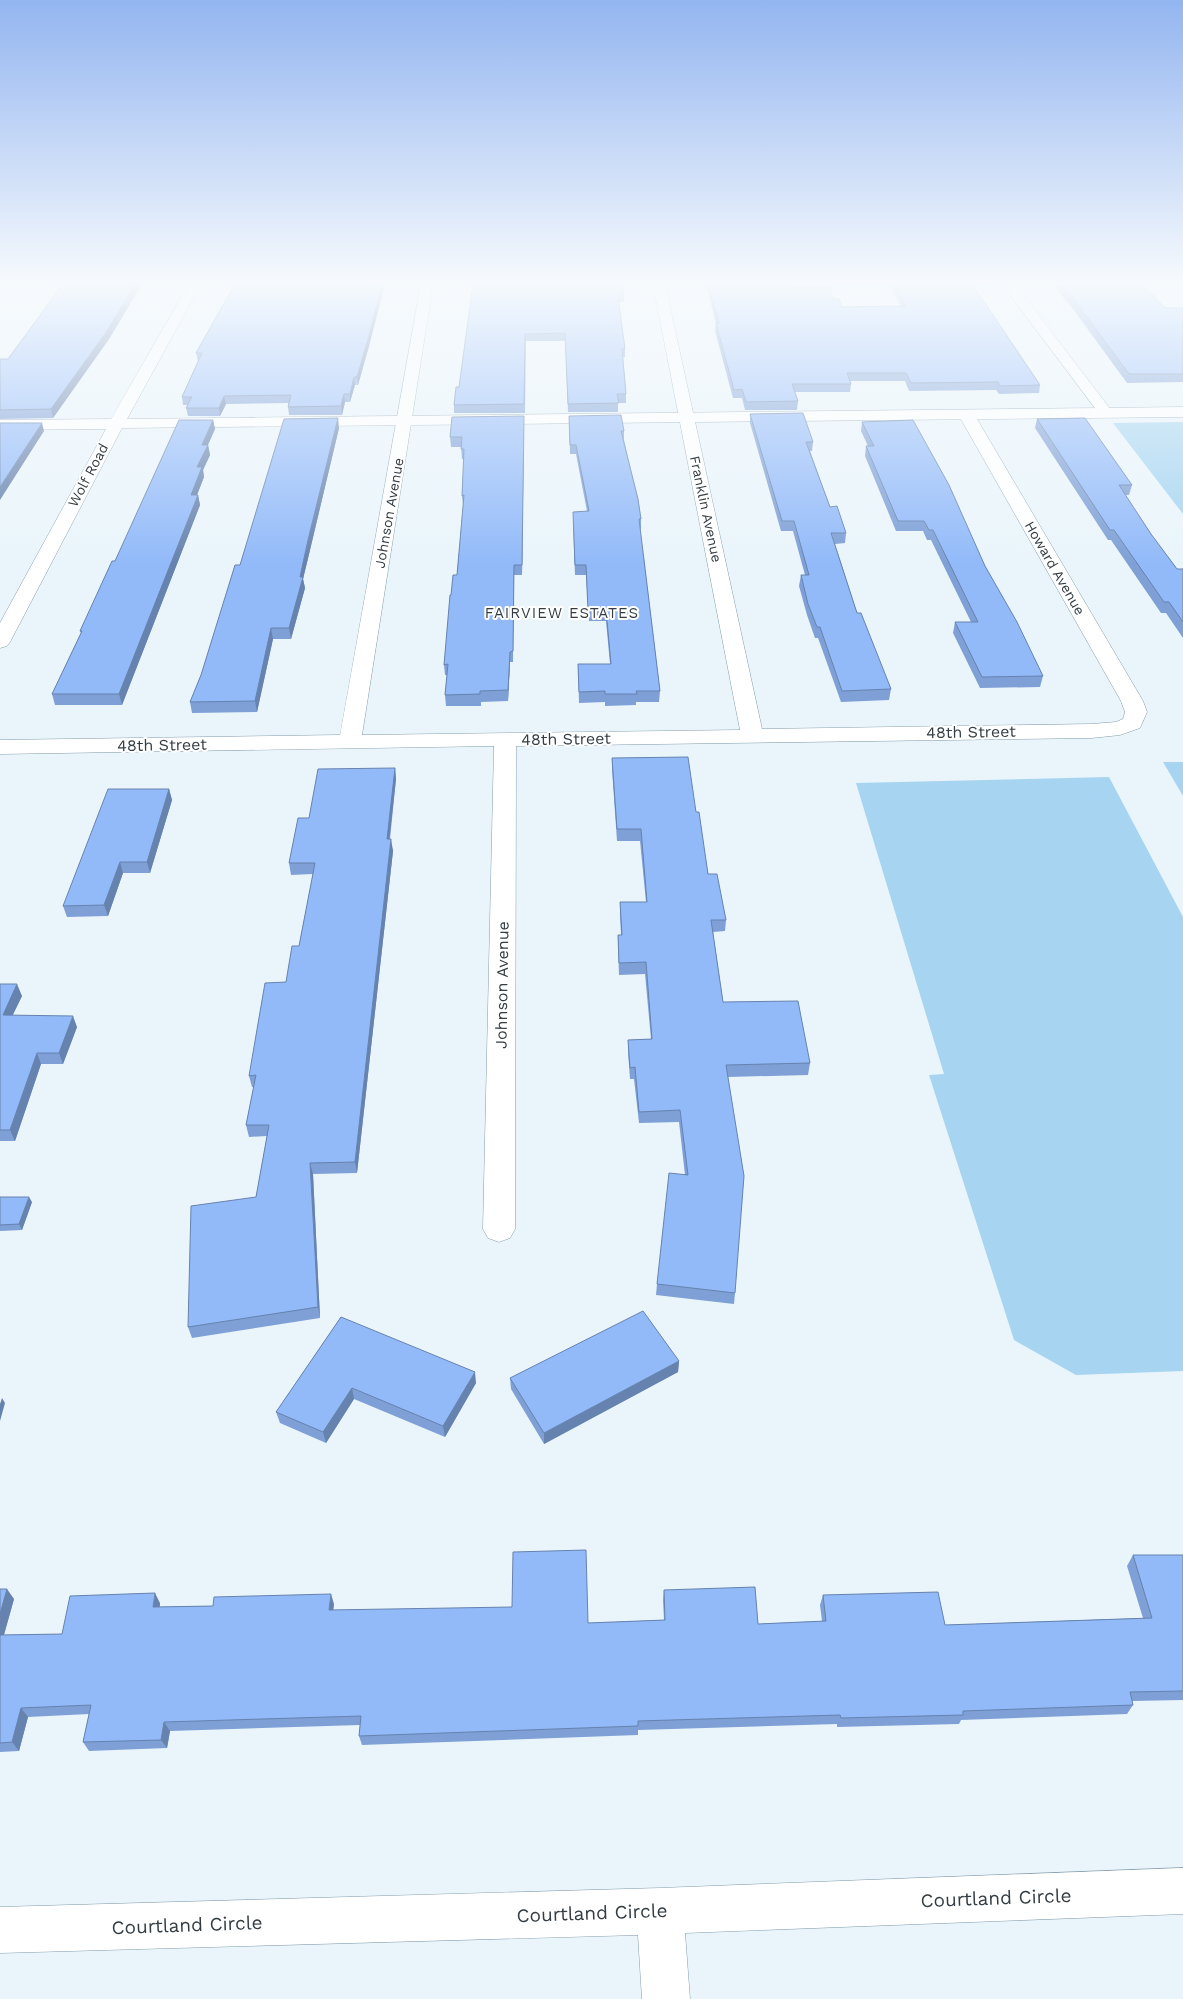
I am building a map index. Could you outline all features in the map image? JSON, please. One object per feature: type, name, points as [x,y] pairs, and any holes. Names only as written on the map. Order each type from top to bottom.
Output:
[{"type":"street","name":"Wolf Road","points":[[0,642],[142,377]]},
{"type":"street","name":"Johnson Avenue","points":[[350,741],[411,377]]},
{"type":"street","name":"Franklin Avenue","points":[[679,377],[752,735]]},
{"type":"street","points":[[1079,377],[1106,412]]},
{"type":"street","points":[[0,425],[1183,412]]},
{"type":"street","name":"Howard Avenue","points":[[966,414],[1132,701],[1136,712],[1132,723]]},
{"type":"street","name":"48th Street","points":[[0,747],[1092,730],[1120,728],[1132,723]]},
{"type":"street","name":"Johnson Avenue","points":[[499,1229],[505,740]]},
{"type":"street","name":"Courtland Circle","points":[[0,1930],[660,1912],[1183,1891]]},
{"type":"street","points":[[660,1912],[666,1999]]},
{"type":"shaded area","points":[[1183,422],[1183,514],[1113,423]]},
{"type":"shaded area","points":[[1163,762],[1183,762],[1183,796]]},
{"type":"shaded area","points":[[1109,777],[1183,917],[1183,1371],[1076,1375],[1014,1340],[929,1075],[944,1074],[856,783]]},
{"type":"building","points":[[0,377],[74,377],[51,409],[0,410]]},
{"type":"building","points":[[191,377],[354,377],[350,394],[344,394],[341,406],[288,407],[291,395],[224,396],[219,408],[186,408],[192,397],[182,397]]},
{"type":"building","points":[[460,377],[524,377],[524,404],[454,405],[456,387],[459,387]]},
{"type":"building","points":[[567,377],[625,377],[626,394],[617,394],[619,403],[568,404]]},
{"type":"building","points":[[731,377],[849,377],[851,384],[792,384],[798,401],[746,402],[742,389],[734,390]]},
{"type":"building","points":[[908,377],[1035,377],[1040,385],[1000,386],[998,382],[911,383]]},
{"type":"building","points":[[803,413],[813,442],[806,442],[830,507],[837,506],[846,533],[831,533],[857,613],[861,613],[891,689],[842,691],[820,627],[817,627],[808,604],[801,575],[809,575],[794,521],[782,521],[750,414]]},
{"type":"building","points":[[621,415],[624,431],[621,431],[638,499],[641,519],[639,519],[660,691],[636,691],[637,694],[605,694],[605,691],[579,692],[578,664],[611,664],[606,610],[588,610],[586,565],[575,565],[573,512],[589,511],[576,445],[570,445],[569,416]]},
{"type":"building","points":[[524,416],[522,565],[514,565],[513,651],[510,652],[508,690],[480,691],[480,694],[445,695],[448,664],[444,665],[450,595],[453,575],[457,575],[464,495],[462,496],[464,449],[461,449],[462,437],[450,437],[452,417]]},
{"type":"building","points":[[338,418],[308,540],[300,577],[303,577],[289,628],[271,628],[255,701],[190,702],[201,675],[235,565],[240,565],[284,419]]},
{"type":"building","points":[[1085,418],[1132,485],[1119,485],[1151,534],[1177,569],[1183,569],[1183,622],[1169,602],[1164,602],[1114,530],[1110,530],[1037,419]]},
{"type":"building","points":[[179,420],[213,420],[202,445],[208,445],[197,467],[202,467],[191,495],[198,495],[119,694],[52,694],[112,561],[115,561]]},
{"type":"building","points":[[913,420],[949,485],[985,566],[1017,622],[1043,676],[982,677],[955,622],[978,622],[933,530],[929,530],[924,521],[898,521],[866,446],[874,446],[862,422]]},
{"type":"building","points":[[0,423],[42,423],[0,487]]},
{"type":"building","points":[[688,757],[696,812],[699,812],[708,874],[717,874],[726,920],[711,920],[723,1002],[798,1001],[810,1063],[726,1065],[744,1176],[735,1293],[657,1284],[669,1173],[688,1175],[680,1110],[639,1112],[635,1067],[630,1068],[628,1040],[652,1039],[646,962],[619,963],[618,935],[622,935],[620,902],[647,902],[641,829],[617,829],[612,758]]},
{"type":"building","points":[[395,768],[387,839],[391,839],[355,1162],[310,1163],[318,1307],[188,1327],[191,1206],[256,1197],[269,1125],[246,1125],[256,1075],[249,1076],[265,983],[286,982],[292,946],[299,946],[315,863],[289,863],[298,818],[309,818],[318,769]]},
{"type":"building","points":[[108,789],[169,789],[147,862],[120,862],[104,905],[63,906]]},
{"type":"building","points":[[0,984],[17,984],[3,1015],[73,1016],[59,1053],[37,1053],[10,1130],[0,1130]]},
{"type":"building","points":[[0,1197],[29,1197],[19,1224],[0,1225]]},
{"type":"building","points":[[643,1311],[679,1361],[544,1433],[510,1378]]},
{"type":"building","points":[[341,1317],[475,1372],[443,1426],[352,1388],[323,1432],[276,1412]]},
{"type":"building","points":[[586,1550],[588,1623],[665,1620],[664,1590],[755,1587],[758,1624],[826,1621],[823,1595],[938,1592],[945,1625],[1152,1618],[1133,1555],[1183,1555],[1183,1691],[1130,1692],[1133,1705],[963,1711],[963,1715],[841,1718],[840,1715],[638,1721],[638,1726],[359,1736],[361,1716],[164,1722],[161,1740],[83,1742],[91,1705],[21,1708],[12,1742],[0,1743],[0,1635],[62,1634],[70,1596],[155,1593],[153,1607],[213,1606],[214,1597],[331,1594],[329,1610],[512,1607],[513,1552]]},
{"type":"building","points":[[0,1589],[7,1589],[0,1614]]},
{"type":"district","name":"FAIRVIEW ESTATES","points":[[562,613]]}]
